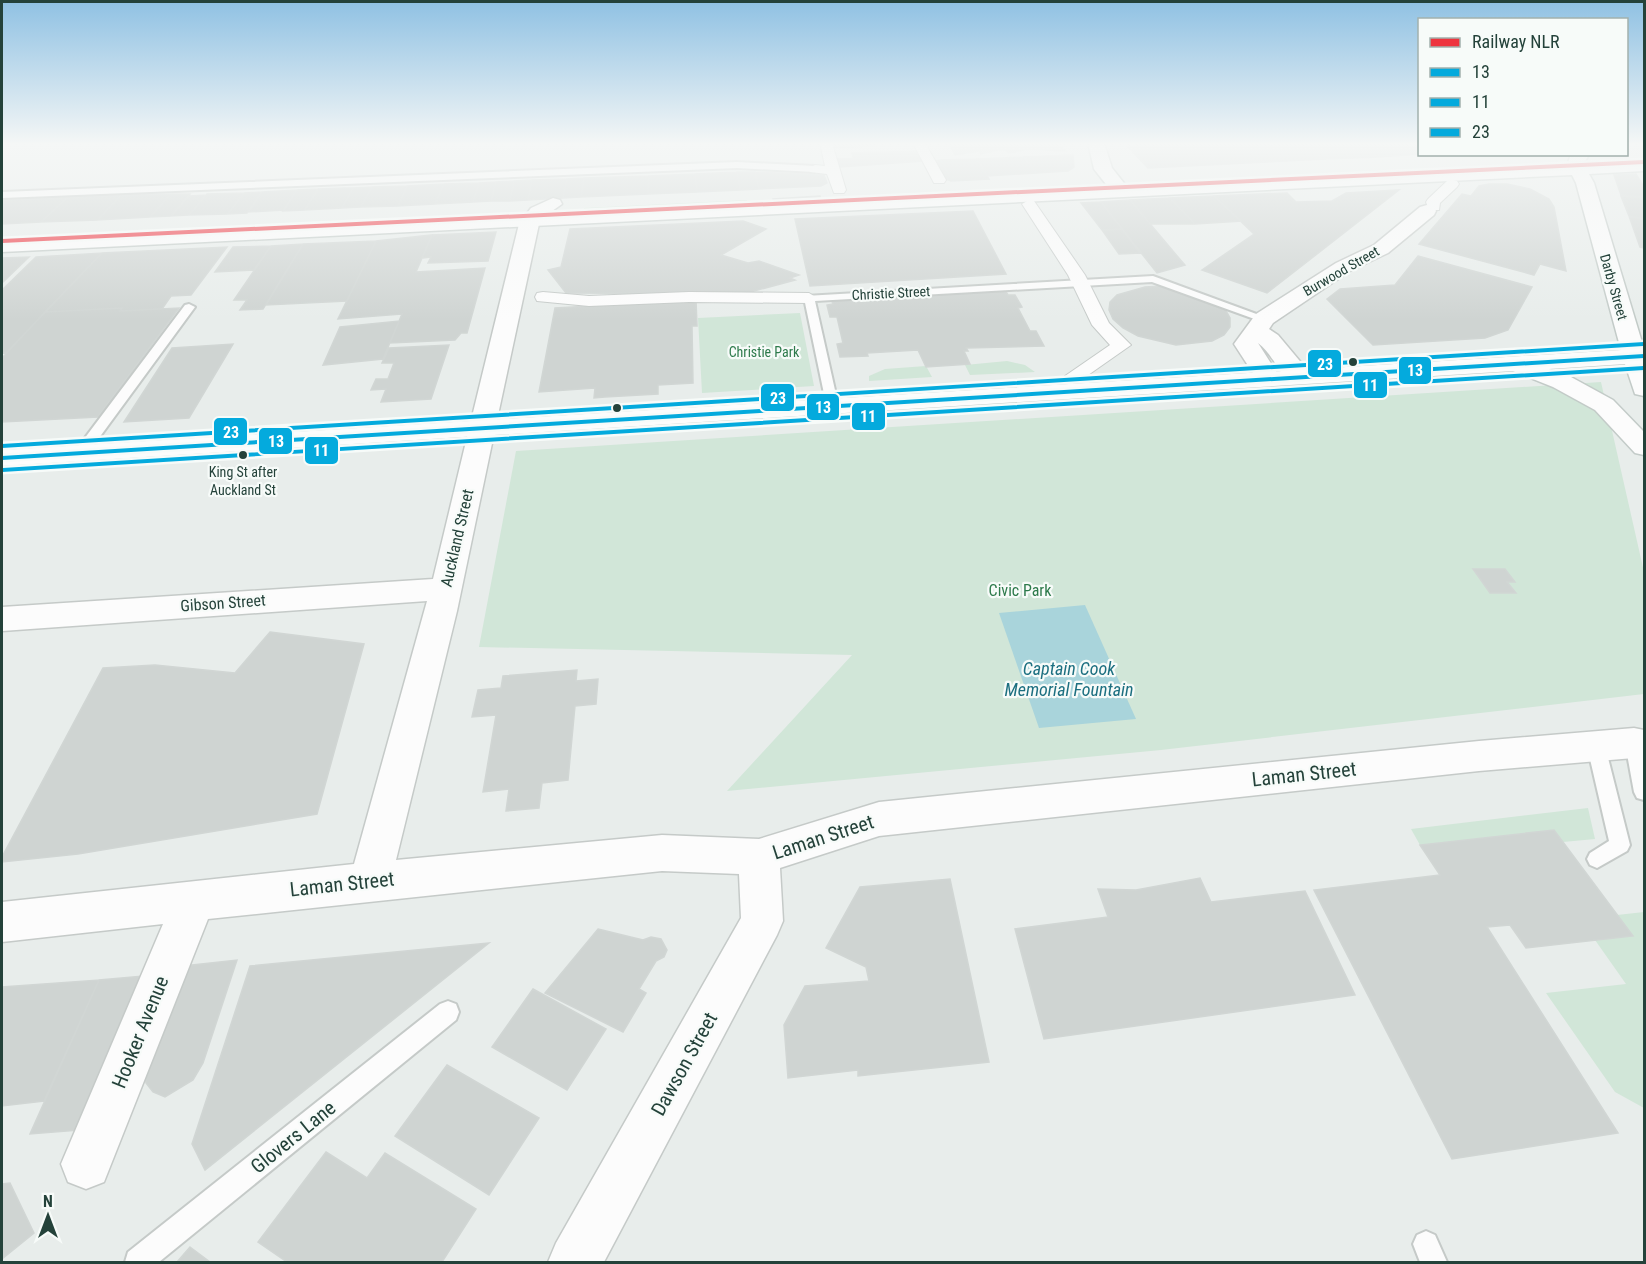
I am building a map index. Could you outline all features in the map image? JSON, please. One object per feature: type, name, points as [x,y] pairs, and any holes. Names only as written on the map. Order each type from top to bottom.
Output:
[{"type":"main road","points":[[2,231],[594,202]]},
{"type":"main road","points":[[2,246],[932,202]]},
{"type":"main road","name":"Darby Street","points":[[1590,202],[1641,369]]},
{"type":"main road","points":[[530,221],[540,210],[553,204]]},
{"type":"main road","name":"Burwood Street","points":[[1256,321],[1343,267],[1381,249],[1431,209]]},
{"type":"main road","name":"Auckland Street","points":[[370,881],[446,589],[530,221]]},
{"type":"main road","points":[[1617,295],[1644,320]]},
{"type":"main road","points":[[1256,321],[1300,377]]},
{"type":"main road","points":[[1256,321],[1246,344],[1269,379]]},
{"type":"main road","points":[[2,458],[833,408],[1506,364],[1641,369]]},
{"type":"main road","points":[[1506,364],[1553,378],[1597,401],[1616,416],[1644,447]]},
{"type":"main road","name":"Gibson Street","points":[[2,619],[446,589]]},
{"type":"main road","name":"Laman Street","points":[[2,922],[370,881],[662,853],[759,857],[879,819],[1479,756],[1639,744]]},
{"type":"main road","name":"Dawson Street","points":[[575,1263],[762,921],[759,857]]},
{"type":"main road","name":"Hooker Avenue","points":[[86,1164],[194,901]]},
{"type":"street","name":"Burwood Street","points":[[1431,209],[1433,202]]},
{"type":"street","points":[[1029,204],[1083,283],[1096,319],[1108,336],[1122,345],[1074,376]]},
{"type":"street","points":[[543,297],[589,301],[689,297],[809,298]]},
{"type":"lane","name":"Christie Street","points":[[809,298],[1153,279],[1256,321]]},
{"type":"lane","points":[[809,298],[833,408]]},
{"type":"lane","points":[[80,454],[189,307]]},
{"type":"lane","points":[[1639,744],[1644,792]]},
{"type":"lane","points":[[1596,746],[1620,845],[1597,859]]},
{"type":"lane","name":"Glovers Lane","points":[[138,1263],[448,1012]]},
{"type":"green space","points":[[707,202],[747,202],[748,205],[583,212],[584,208]]},
{"type":"green space","name":"Christie Park","points":[[800,313],[814,386],[702,393],[698,318]]},
{"type":"green space","points":[[1007,361],[1025,365],[1035,372],[970,375],[965,365]]},
{"type":"green space","points":[[926,366],[932,377],[869,381],[869,376],[885,369]]},
{"type":"green space","name":"Civic Park","points":[[1601,382],[1644,572],[1644,694],[1161,750],[727,791],[852,655],[479,647],[516,451]]},
{"type":"green space","points":[[1588,808],[1595,839],[1563,842],[1554,830],[1420,845],[1411,829]]},
{"type":"green space","points":[[1644,912],[1644,1108],[1615,1092],[1546,993],[1626,984],[1595,940],[1632,936],[1617,915]]},
{"type":"water","name":"Captain Cook Memorial Fountain","points":[[1085,605],[1136,719],[1039,728],[999,613]]},
{"type":"building","points":[[2,202],[63,202],[41,222],[2,224]]},
{"type":"building","points":[[63,202],[115,202],[98,220],[41,222]]},
{"type":"building","points":[[115,202],[164,202],[150,217],[98,220]]},
{"type":"building","points":[[164,202],[183,202],[171,216],[150,217]]},
{"type":"building","points":[[184,202],[200,202],[189,215],[171,216]]},
{"type":"building","points":[[200,202],[237,202],[228,214],[189,215]]},
{"type":"building","points":[[237,202],[255,202],[247,213],[228,214]]},
{"type":"building","points":[[255,202],[289,202],[284,210],[248,212]]},
{"type":"building","points":[[289,202],[310,202],[305,210],[283,211]]},
{"type":"building","points":[[310,202],[345,202],[342,208],[305,210]]},
{"type":"building","points":[[345,202],[364,202],[361,207],[342,208]]},
{"type":"building","points":[[364,202],[400,202],[398,206],[361,207]]},
{"type":"building","points":[[400,202],[436,202],[435,204],[398,206]]},
{"type":"building","points":[[436,202],[473,202],[473,202],[435,204]]},
{"type":"building","points":[[774,202],[806,202],[774,204]]},
{"type":"building","points":[[1101,202],[1132,202],[1185,265],[1157,273]]},
{"type":"building","points":[[1101,202],[1122,229],[1102,230],[1081,203]]},
{"type":"building","points":[[1132,202],[1174,202],[1195,224],[1150,224]]},
{"type":"building","points":[[1174,202],[1220,202],[1241,221],[1195,224]]},
{"type":"building","points":[[1220,202],[1384,202],[1267,293],[1202,270],[1254,234]]},
{"type":"building","points":[[1455,202],[1551,202],[1554,207],[1566,271],[1540,264],[1534,275],[1419,244]]},
{"type":"building","points":[[1623,202],[1644,202],[1644,219],[1629,216]]},
{"type":"building","points":[[973,211],[1006,274],[810,286],[795,219]]},
{"type":"building","points":[[1629,216],[1644,219],[1644,248],[1640,247]]},
{"type":"building","points":[[743,221],[766,229],[721,255],[748,263],[759,261],[799,275],[790,278],[795,280],[743,294],[566,293],[548,270],[561,267],[570,229]]},
{"type":"building","points":[[1122,229],[1140,253],[1119,254],[1102,230]]},
{"type":"building","points":[[496,232],[488,261],[428,263],[431,257],[422,258],[432,235]]},
{"type":"building","points":[[432,235],[416,272],[485,268],[467,333],[461,333],[455,340],[390,343],[402,314],[338,319],[376,241]]},
{"type":"building","points":[[376,241],[347,301],[266,305],[303,244]]},
{"type":"building","points":[[303,244],[263,309],[240,310],[247,300],[234,300],[271,246]]},
{"type":"building","points":[[271,246],[254,270],[215,272],[233,247]]},
{"type":"building","points":[[227,247],[191,295],[171,296],[162,309],[120,311],[122,308],[45,312],[102,253]]},
{"type":"building","points":[[102,253],[7,352],[2,353],[2,290],[36,257]]},
{"type":"building","points":[[1418,256],[1532,287],[1508,330],[1485,338],[1373,345],[1327,299],[1340,289],[1395,285]]},
{"type":"building","points":[[29,257],[2,283],[2,258]]},
{"type":"building","points":[[1163,286],[1181,289],[1213,301],[1225,309],[1230,318],[1230,327],[1224,335],[1212,341],[1176,345],[1138,336],[1123,328],[1113,319],[1109,310],[1110,302],[1117,295],[1145,287]]},
{"type":"building","points":[[1005,290],[1008,295],[1015,295],[1022,307],[1018,308],[1030,331],[1036,331],[1044,346],[966,348],[968,351],[964,351],[970,364],[926,367],[918,350],[840,357],[837,344],[843,343],[837,317],[830,317],[827,305],[833,304],[831,299]]},
{"type":"building","points":[[696,300],[697,326],[692,326],[693,383],[658,385],[658,394],[594,398],[595,388],[539,392],[555,308]]},
{"type":"building","points":[[122,308],[120,311],[179,308],[98,417],[2,422],[2,358],[45,312]]},
{"type":"building","points":[[399,321],[383,359],[323,365],[340,327]]},
{"type":"building","points":[[233,344],[189,418],[124,422],[172,348]]},
{"type":"building","points":[[449,345],[431,399],[381,402],[386,389],[371,390],[376,379],[388,379],[394,363],[382,363],[389,348]]},
{"type":"building","points":[[1473,569],[1505,569],[1515,582],[1507,582],[1516,593],[1490,593]]},
{"type":"building","points":[[270,632],[364,644],[317,814],[78,854],[2,862],[2,857],[103,668],[155,665],[235,673]]},
{"type":"building","points":[[577,670],[576,681],[598,679],[596,704],[575,706],[568,780],[542,783],[539,808],[506,811],[509,789],[483,792],[496,715],[472,717],[478,690],[501,688],[503,676]]},
{"type":"building","points":[[1554,830],[1633,936],[1526,948],[1510,925],[1487,927],[1618,1133],[1452,1159],[1314,890],[1440,875],[1420,845]]},
{"type":"building","points":[[1200,878],[1211,902],[1305,891],[1355,995],[1044,1039],[1015,929],[1108,917],[1098,889],[1136,890]]},
{"type":"building","points":[[950,879],[989,1062],[858,1076],[858,1070],[788,1078],[784,1025],[805,986],[869,981],[866,967],[826,948],[860,887]]},
{"type":"building","points":[[598,929],[643,940],[651,937],[661,939],[667,950],[664,957],[656,961],[639,989],[646,993],[623,1032],[545,993]]},
{"type":"building","points":[[489,943],[205,1170],[192,1144],[250,966]]},
{"type":"building","points":[[237,960],[203,1063],[193,1080],[165,1097],[153,1092],[146,1083],[145,1073],[174,967]]},
{"type":"building","points":[[143,976],[79,1130],[30,1134],[99,980]]},
{"type":"building","points":[[99,980],[44,1101],[2,1106],[2,987]]},
{"type":"building","points":[[533,989],[606,1029],[567,1090],[492,1047]]},
{"type":"building","points":[[447,1065],[539,1118],[489,1195],[395,1136]]},
{"type":"building","points":[[326,1152],[367,1178],[385,1153],[476,1209],[442,1262],[287,1262],[258,1242]]},
{"type":"building","points":[[10,1183],[34,1233],[2,1259],[2,1184]]},
{"type":"building","points":[[190,1247],[210,1262],[177,1262]]},
{"type":"rail line","name":"NLR","points":[[2,241],[813,202]]},
{"type":"transit line","name":"23","points":[[2,446],[1643,344]]},
{"type":"transit line","name":"13","points":[[2,458],[1644,356]]},
{"type":"transit line","name":"11","points":[[3,470],[1644,368]]},
{"type":"place","name":"King St after Auckland St","points":[[243,455]]}]
